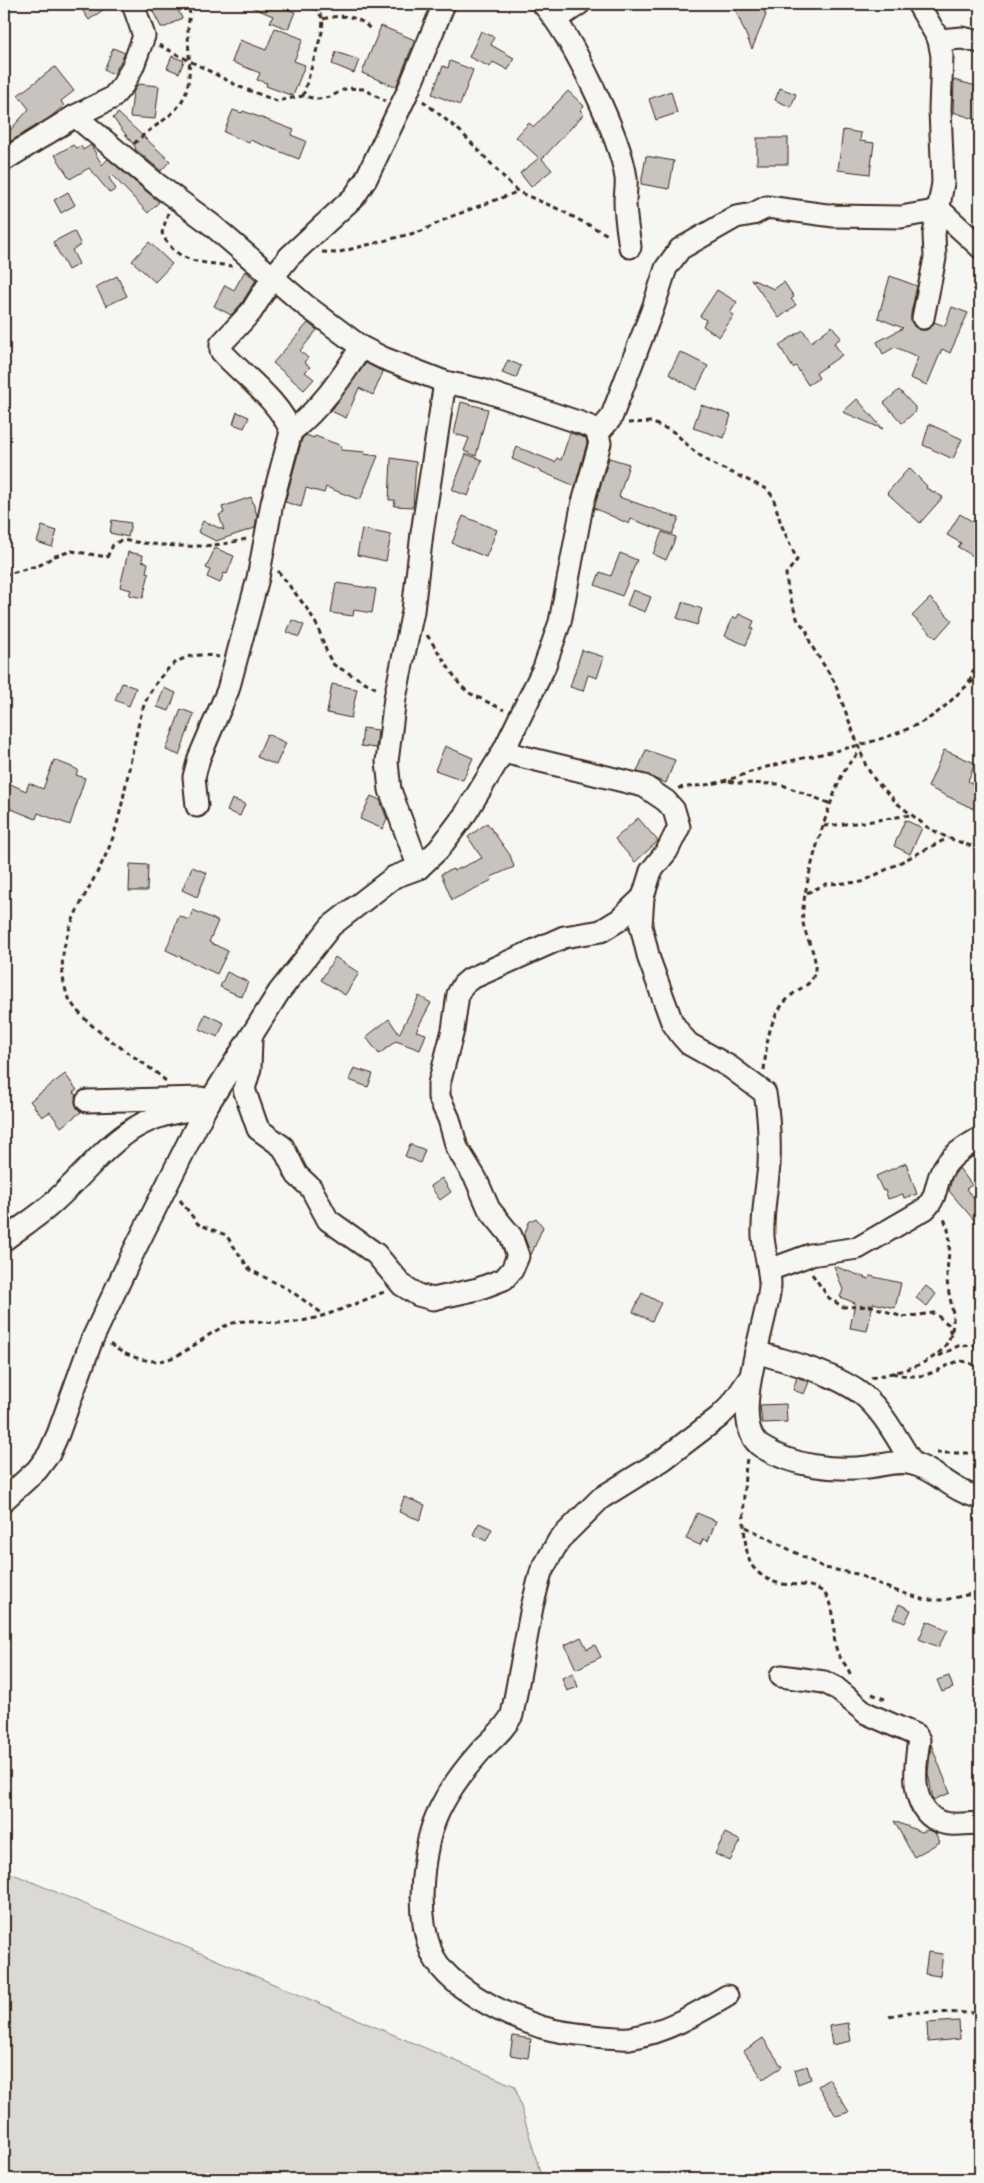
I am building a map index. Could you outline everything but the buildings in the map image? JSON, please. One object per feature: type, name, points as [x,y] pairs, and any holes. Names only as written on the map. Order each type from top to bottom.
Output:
[{"type":"street","points":[[4,160],[75,116],[112,98],[123,85],[133,66],[144,36],[133,4]]},
{"type":"street","points":[[197,806],[194,776],[198,758],[224,702],[236,661],[266,542],[272,503],[291,432],[289,425],[273,404],[221,350],[224,339],[243,322],[268,273],[354,197],[376,161],[444,4]]},
{"type":"street","points":[[579,4],[550,11],[606,116],[620,155],[626,179],[625,202],[630,247]]},
{"type":"street","points":[[918,4],[940,40],[942,56],[940,109],[943,183],[940,210],[934,234],[935,258],[923,318]]},
{"type":"street","points":[[940,40],[962,38],[980,42]]},
{"type":"street","points":[[75,116],[124,157],[212,225],[361,348],[445,382],[482,390],[596,429],[605,426]]},
{"type":"street","points":[[4,1500],[37,1470],[49,1454],[58,1434],[79,1370],[97,1328],[169,1182],[208,1104],[279,992],[331,926],[394,877],[418,868],[452,832],[504,752],[521,718],[560,622],[582,506],[605,426],[653,308],[666,268],[680,249],[736,217],[753,214],[767,207],[834,216],[901,217],[940,210]]},
{"type":"street","points":[[940,210],[980,247]]},
{"type":"street","points":[[291,432],[308,418],[332,392],[361,348]]},
{"type":"street","points":[[418,868],[390,790],[387,762],[395,698],[413,611],[422,533],[445,382]]},
{"type":"street","points":[[504,752],[636,783],[653,790],[674,810],[679,827],[667,851],[651,871],[643,898],[643,940],[666,1005],[680,1035],[689,1044],[730,1067],[765,1093],[770,1132],[763,1236],[769,1270],[768,1304],[752,1374],[748,1406],[751,1436],[761,1446],[773,1453],[813,1466],[867,1467],[896,1462],[913,1464],[928,1470],[962,1491],[980,1497]]},
{"type":"street","points":[[251,1037],[251,1057],[244,1089],[258,1129],[283,1147],[297,1175],[311,1188],[328,1220],[376,1254],[402,1285],[418,1295],[432,1299],[463,1294],[495,1284],[512,1270],[518,1256],[511,1236],[489,1209],[476,1179],[457,1148],[449,1119],[439,1096],[439,1084],[453,1030],[456,1001],[463,986],[470,979],[564,937],[601,931],[618,920],[643,898]]},
{"type":"street","points":[[87,1101],[182,1098],[208,1104]]},
{"type":"street","points":[[4,1240],[47,1208],[104,1150],[130,1129],[168,1114],[208,1104]]},
{"type":"street","points":[[769,1270],[796,1259],[858,1248],[925,1209],[932,1202],[941,1172],[946,1165],[967,1146],[980,1138]]},
{"type":"street","points":[[756,1352],[809,1368],[844,1383],[863,1396],[878,1411],[913,1464]]},
{"type":"street","points":[[727,1996],[664,2030],[629,2038],[579,2035],[541,2027],[502,2011],[452,1980],[440,1967],[431,1951],[425,1929],[424,1866],[435,1816],[464,1770],[505,1728],[512,1715],[532,1606],[541,1572],[560,1540],[601,1498],[664,1459],[719,1417],[732,1404],[752,1374]]},
{"type":"street","points":[[781,1676],[824,1682],[836,1688],[846,1700],[866,1713],[916,1735],[919,1740],[916,1776],[920,1801],[926,1813],[938,1822],[950,1824],[980,1823]]},
{"type":"path","points":[[124,157],[146,132],[172,114],[181,104],[189,78],[189,4]]},
{"type":"path","points":[[303,96],[322,32],[323,19],[313,4]]},
{"type":"path","points":[[323,19],[347,15],[366,23],[372,31]]},
{"type":"path","points":[[144,36],[261,96],[277,100],[303,96],[330,97],[347,88],[364,89],[432,107],[461,132],[518,192],[556,208],[630,247]]},
{"type":"path","points":[[315,253],[336,254],[422,232],[450,217],[518,192]]},
{"type":"path","points":[[177,199],[164,221],[162,233],[167,244],[178,254],[199,262],[268,273]]},
{"type":"path","points":[[605,426],[651,422],[674,432],[696,453],[713,464],[767,489],[773,497],[781,524],[797,560],[786,574],[789,583],[788,592],[798,621],[806,629],[811,645],[834,681],[861,751],[875,780],[884,792],[910,814],[948,838],[980,849]]},
{"type":"path","points":[[4,575],[40,566],[55,556],[72,551],[104,558],[110,555],[116,542],[121,540],[182,547],[228,542],[266,542],[313,618],[334,664],[395,698]]},
{"type":"path","points":[[413,611],[460,686],[481,699],[521,718]]},
{"type":"path","points":[[182,1098],[157,1072],[90,1025],[66,994],[63,978],[64,946],[76,912],[113,837],[138,723],[150,692],[167,672],[185,656],[207,654],[236,661]]},
{"type":"path","points":[[969,683],[980,654]]},
{"type":"path","points":[[653,790],[728,780],[771,766],[859,746],[925,721],[942,710],[969,683],[980,676]]},
{"type":"path","points":[[765,1093],[764,1070],[770,1027],[782,1004],[813,978],[816,966],[802,922],[806,893],[824,826],[844,772],[854,757],[861,751]]},
{"type":"path","points":[[728,780],[736,783],[780,784],[831,804]]},
{"type":"path","points":[[824,826],[864,822],[910,814]]},
{"type":"path","points":[[806,893],[826,884],[862,882],[948,838]]},
{"type":"path","points":[[169,1182],[191,1218],[204,1228],[226,1235],[250,1270],[300,1296],[323,1314]]},
{"type":"path","points":[[932,1202],[944,1218],[951,1239],[947,1275],[954,1321],[952,1334],[935,1357]]},
{"type":"path","points":[[796,1259],[811,1272],[837,1305],[848,1308],[872,1306],[902,1317],[934,1313],[948,1324],[952,1334]]},
{"type":"path","points":[[97,1328],[116,1350],[157,1361],[182,1353],[230,1324],[254,1320],[285,1323],[323,1314],[402,1285]]},
{"type":"path","points":[[844,1383],[890,1373],[935,1357],[958,1346],[980,1344]]},
{"type":"path","points":[[890,1373],[923,1375],[956,1361],[968,1362],[980,1371]]},
{"type":"path","points":[[751,1436],[746,1464],[746,1552],[752,1566],[772,1582],[820,1590],[828,1598],[833,1612],[835,1644],[838,1654],[850,1670],[851,1683]]},
{"type":"path","points":[[934,1453],[980,1453]]},
{"type":"path","points":[[745,1526],[825,1568],[857,1574],[893,1590],[926,1600],[944,1600],[980,1592]]},
{"type":"path","points":[[869,1693],[878,1695],[894,1706]]},
{"type":"path","points":[[889,2016],[918,2012],[980,2013]]},
{"type":"shaded area","points":[[11,1873],[515,2086],[542,2179],[4,2179],[4,1912]]}]
